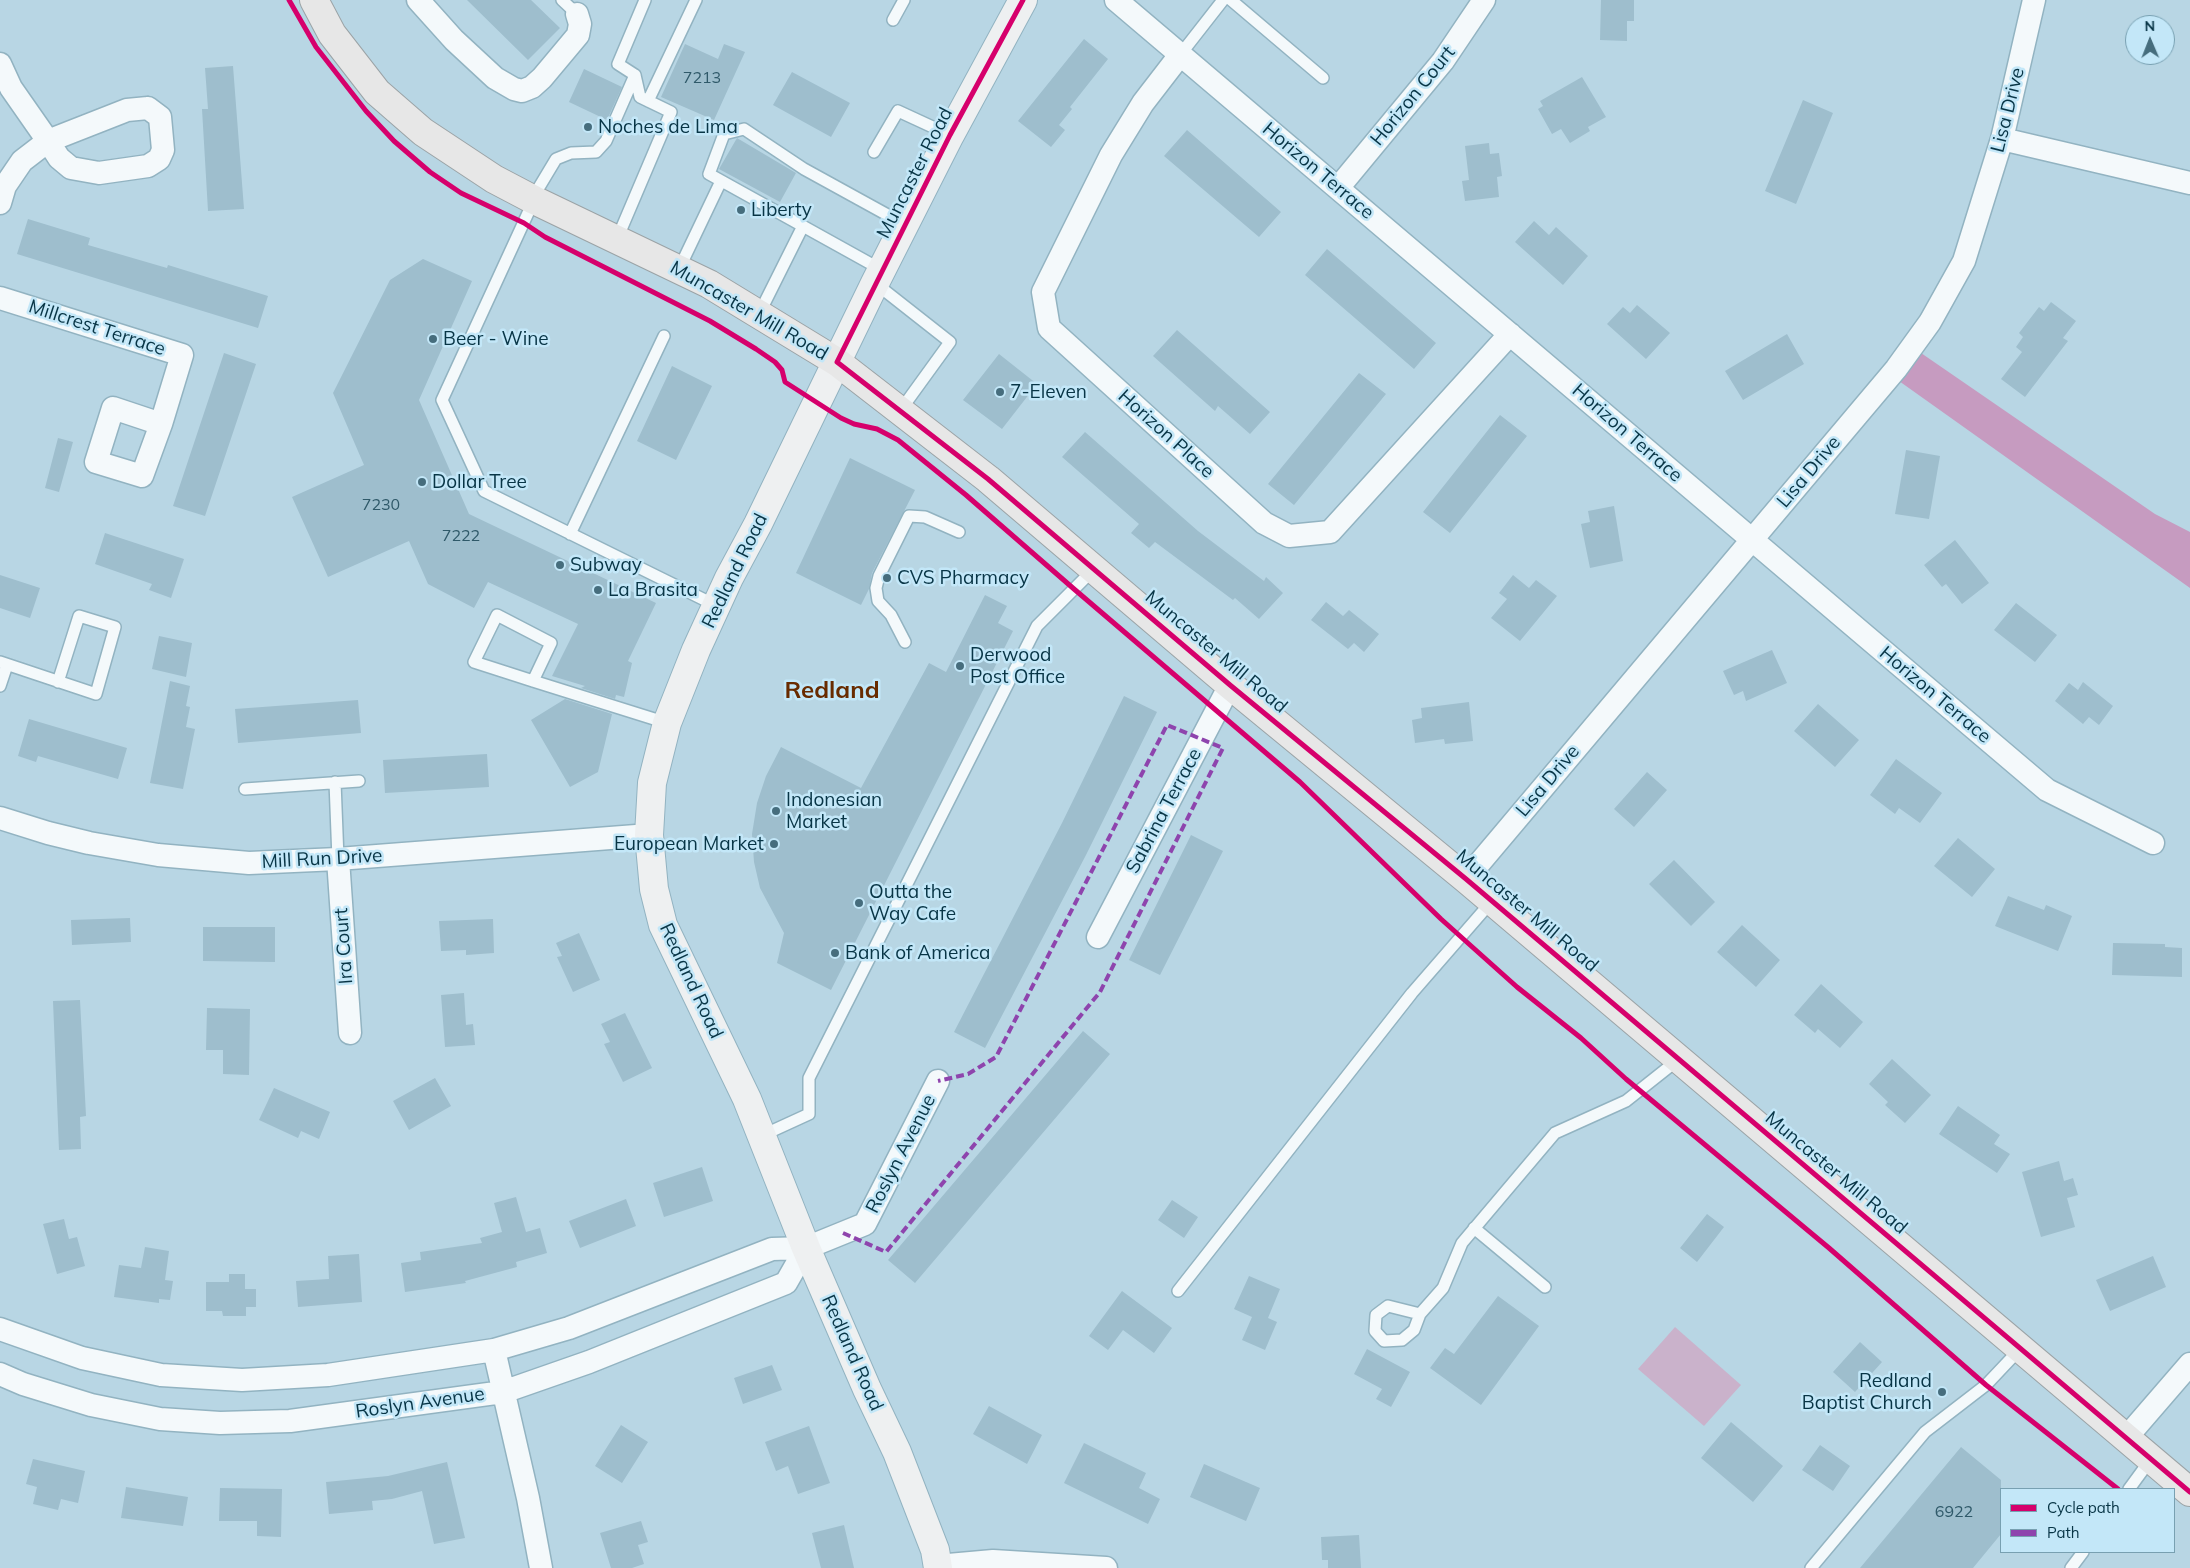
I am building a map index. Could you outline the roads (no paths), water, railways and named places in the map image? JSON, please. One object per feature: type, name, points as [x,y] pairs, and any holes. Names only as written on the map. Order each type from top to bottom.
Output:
[{"type":"main road","name":"Muncaster Mill Road","points":[[314,0],[332,34],[377,92],[423,132],[494,179],[533,200],[709,284],[759,314],[837,362],[988,479],[1230,685],[1466,879],[2190,1492]]},
{"type":"main road","name":"Muncaster Road","points":[[837,362],[950,135],[1023,0]]},
{"type":"main road","name":"Redland Road","points":[[837,362],[696,650],[668,723],[652,783],[649,836],[654,889],[663,925],[746,1099],[806,1248],[867,1389],[897,1452],[935,1550],[938,1567]]},
{"type":"street","points":[[418,0],[454,40],[495,78],[514,89],[522,90],[532,87],[542,78],[578,35],[580,24],[570,7]]},
{"type":"street","name":"Horizon Terrace","points":[[1116,0],[2048,790],[2154,843]]},
{"type":"street","name":"Horizon Court","points":[[1338,188],[1443,61],[1484,0]]},
{"type":"street","name":"Lisa Drive","points":[[1466,879],[1896,369],[1930,322],[1964,261],[2002,139],[2034,0]]},
{"type":"street","name":"Horizon Place","points":[[1180,55],[1143,103],[1111,155],[1043,292],[1049,328],[1264,523],[1289,536],[1330,532],[1510,334]]},
{"type":"street","points":[[0,64],[11,88],[48,141],[59,158],[71,168],[99,173],[148,166],[160,159],[163,150],[160,117],[148,108],[127,110],[48,141],[22,161],[6,186],[0,203]]},
{"type":"street","points":[[2002,139],[2190,183]]},
{"type":"street","name":"Millcrest Terrace","points":[[0,298],[182,355],[161,424]]},
{"type":"street","name":"Sabrina Terrace","points":[[1098,937],[1230,685]]},
{"type":"street","name":"Mill Run Drive","points":[[0,818],[81,841],[158,855],[249,863],[338,859],[649,836]]},
{"type":"street","name":"Ira Court","points":[[338,859],[350,1033]]},
{"type":"street","name":"Roslyn Avenue","points":[[0,1329],[91,1360],[161,1375],[242,1380],[328,1376],[494,1350],[569,1328],[772,1249],[806,1248],[865,1224],[938,1081]]},
{"type":"street","name":"Roslyn Avenue","points":[[0,1374],[23,1384],[91,1405],[160,1419],[220,1423],[290,1421],[503,1392],[589,1362],[786,1283],[806,1248]]},
{"type":"street","points":[[494,1350],[528,1498],[540,1568]]},
{"type":"street","points":[[2126,1438],[2190,1364]]},
{"type":"street","points":[[938,1567],[993,1561],[1106,1568]]},
{"type":"lane","points":[[617,240],[672,112],[640,97],[635,75],[618,64],[645,0]]},
{"type":"lane","points":[[648,100],[696,0]]},
{"type":"lane","points":[[893,20],[904,0]]},
{"type":"lane","points":[[1180,55],[1223,0]]},
{"type":"lane","points":[[1231,0],[1323,78]]},
{"type":"lane","points":[[635,75],[606,141],[596,152],[572,154],[556,159],[533,200],[442,400],[484,491],[717,606]]},
{"type":"lane","points":[[874,152],[898,111],[950,135]]},
{"type":"lane","points":[[900,411],[950,342],[878,277],[803,226],[710,174],[724,134],[744,128],[804,169],[905,225]]},
{"type":"lane","points":[[679,270],[721,181]]},
{"type":"lane","points":[[759,314],[803,226]]},
{"type":"lane","points":[[570,534],[664,336]]},
{"type":"lane","points":[[905,642],[891,615],[878,601],[876,588],[879,576],[909,516],[925,516],[959,532]]},
{"type":"lane","points":[[761,1136],[809,1114],[809,1078],[1037,626],[1094,569]]},
{"type":"lane","points":[[534,681],[551,643],[497,615],[474,662],[534,681],[668,723]]},
{"type":"lane","points":[[0,686],[4,664],[58,682],[96,694],[115,626],[79,616],[58,682]]},
{"type":"lane","points":[[245,789],[359,780]]},
{"type":"lane","points":[[335,782],[338,859]]},
{"type":"lane","points":[[1178,1291],[1412,993],[1492,901]]},
{"type":"lane","points":[[1420,1314],[1443,1288],[1462,1243],[1555,1133],[1626,1102],[1679,1059]]},
{"type":"lane","points":[[1474,1228],[1545,1287]]},
{"type":"lane","points":[[1811,1568],[1925,1432],[1986,1384],[2020,1349]]},
{"type":"lane","points":[[2130,1488],[2151,1459]]},
{"type":"lane","points":[[2071,1568],[2082,1553]]},
{"type":"place","name":"Noches de Lima","points":[[588,127]]},
{"type":"place","name":"Liberty","points":[[741,210]]},
{"type":"place","name":"Beer - Wine","points":[[433,339]]},
{"type":"place","name":"7-Eleven","points":[[1000,392]]},
{"type":"place","name":"Dollar Tree","points":[[422,482]]},
{"type":"place","name":"Subway","points":[[560,565]]},
{"type":"place","name":"CVS Pharmacy","points":[[887,578]]},
{"type":"place","name":"La Brasita","points":[[598,590]]},
{"type":"place","name":"Derwood Post Office","points":[[960,666]]},
{"type":"place","name":"Indonesian Market","points":[[776,811]]},
{"type":"place","name":"European Market","points":[[774,844]]},
{"type":"place","name":"Outta the Way Cafe","points":[[859,903]]},
{"type":"place","name":"Bank of America","points":[[835,953]]},
{"type":"place","name":"Redland Baptist Church","points":[[1942,1392]]},
{"type":"district","name":"Redland","points":[[832,691]]}]
